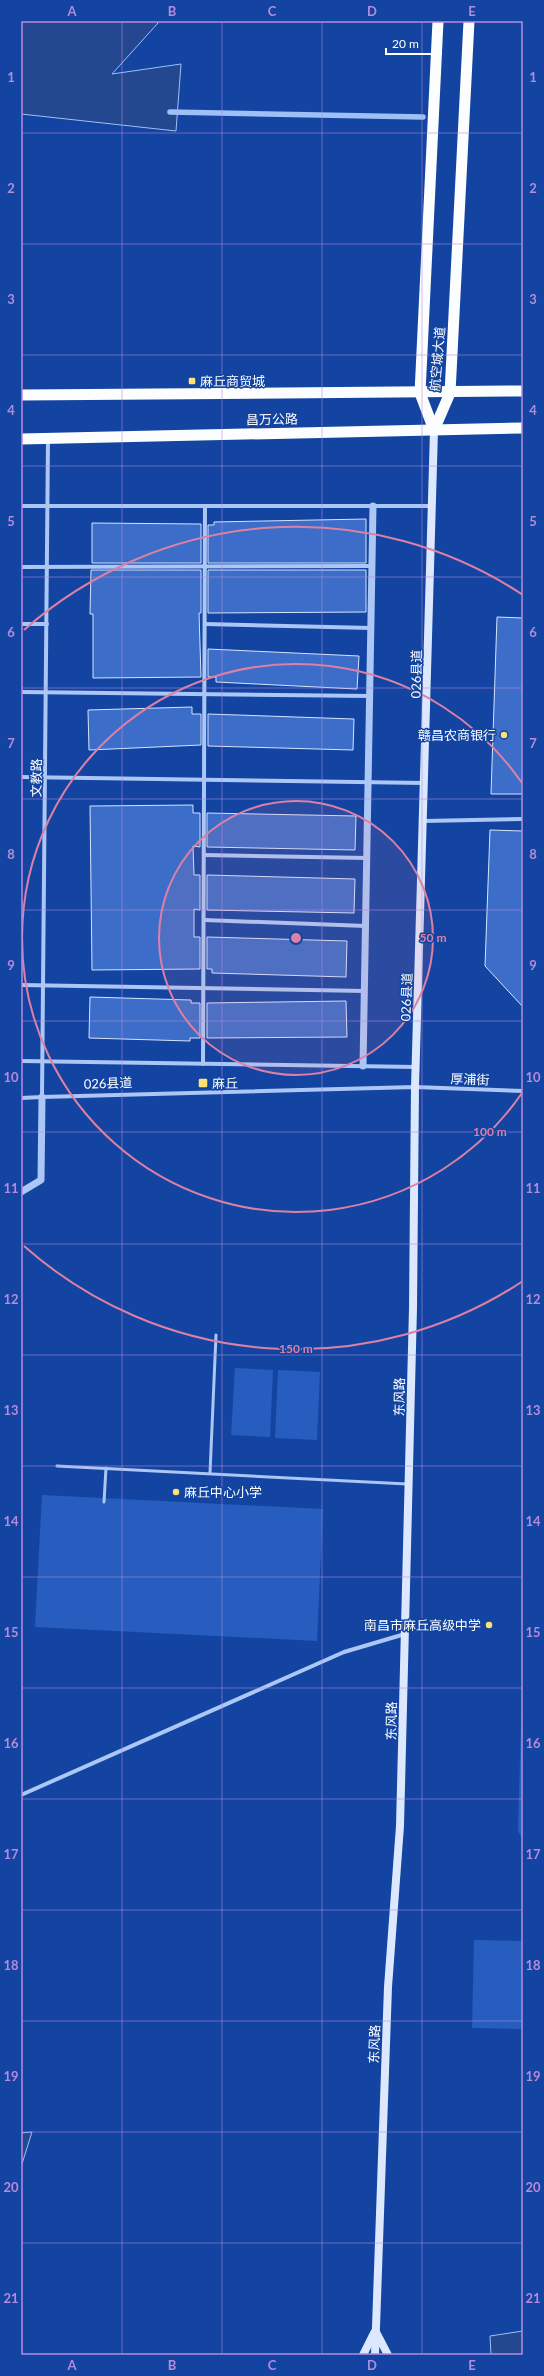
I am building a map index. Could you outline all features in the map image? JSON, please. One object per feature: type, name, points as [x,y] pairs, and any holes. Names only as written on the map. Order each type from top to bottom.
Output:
[{"type":"highway","name":"航空城大道","points":[[434,430],[420,394],[438,21]]},
{"type":"highway","name":"航空城大道","points":[[434,430],[450,393],[469,21]]},
{"type":"highway","name":"昌万公路","points":[[21,394],[420,394],[523,391]]},
{"type":"highway","name":"昌万公路","points":[[21,439],[523,428]]},
{"type":"main road","name":"026县道","points":[[415,1087],[424,821],[434,430]]},
{"type":"main road","name":"东风路","points":[[375,2355],[388,1987],[400,1826],[413,1308],[415,1087]]},
{"type":"main road","points":[[363,2355],[376,2331]]},
{"type":"main road","points":[[376,2331],[388,2355]]},
{"type":"street","name":"文教路","points":[[42,1097],[47,692],[48,439]]},
{"type":"street","points":[[21,506],[432,506]]},
{"type":"street","points":[[203,1064],[205,506]]},
{"type":"street","points":[[363,1066],[373,506]]},
{"type":"street","points":[[21,567],[372,566]]},
{"type":"street","points":[[21,624],[47,624]]},
{"type":"street","points":[[205,624],[371,628]]},
{"type":"street","points":[[21,692],[370,696]]},
{"type":"street","points":[[21,777],[425,783]]},
{"type":"street","points":[[424,821],[523,819]]},
{"type":"street","points":[[204,854],[367,858]]},
{"type":"street","points":[[204,920],[366,926]]},
{"type":"street","points":[[21,985],[364,991]]},
{"type":"street","points":[[21,1061],[416,1067]]},
{"type":"street","name":"026县道","points":[[42,1097],[415,1087]]},
{"type":"street","name":"厚浦街","points":[[415,1087],[523,1091]]},
{"type":"street","points":[[21,1098],[42,1097],[41,1180],[21,1192]]},
{"type":"street","points":[[21,1795],[344,1652],[405,1634]]},
{"type":"lane","points":[[210,1474],[216,1335]]},
{"type":"lane","points":[[57,1466],[409,1484]]},
{"type":"lane","points":[[104,1502],[106,1468]]},
{"type":"shaded area","points":[[21,21],[157,21],[158,23],[112,74],[181,64],[176,131],[21,114]]},
{"type":"shaded area","points":[[235,1368],[273,1370],[270,1437],[231,1435]]},
{"type":"shaded area","points":[[278,1370],[320,1372],[317,1440],[275,1438]]},
{"type":"shaded area","points":[[42,1495],[323,1509],[317,1641],[35,1627]]},
{"type":"shaded area","points":[[523,1650],[523,1840],[518,1831]]},
{"type":"shaded area","points":[[474,1940],[523,1941],[523,2029],[472,2028]]},
{"type":"shaded area","points":[[32,2132],[21,2167],[21,2133]]},
{"type":"shaded area","points":[[523,2331],[523,2355],[491,2355],[490,2336]]},
{"type":"building","points":[[366,519],[366,563],[208,563],[208,525],[214,525],[214,522]]},
{"type":"building","points":[[92,523],[201,524],[201,563],[92,563]]},
{"type":"building","points":[[91,570],[201,570],[201,613],[199,613],[201,677],[93,678],[93,614],[90,614]]},
{"type":"building","points":[[208,570],[366,570],[366,612],[208,613]]},
{"type":"building","points":[[497,617],[523,618],[523,794],[491,794]]},
{"type":"building","points":[[208,649],[359,656],[357,689],[216,682],[216,677],[208,677]]},
{"type":"building","points":[[192,707],[192,714],[201,714],[201,745],[89,750],[88,710]]},
{"type":"building","points":[[208,714],[354,719],[353,750],[208,746]]},
{"type":"building","points":[[193,805],[193,813],[200,813],[200,847],[193,846],[194,875],[200,875],[200,910],[194,909],[194,937],[200,937],[200,969],[92,970],[90,806]]},
{"type":"building","points":[[207,813],[356,816],[355,850],[207,847]]},
{"type":"building","points":[[490,830],[523,831],[523,1007],[485,966]]},
{"type":"building","points":[[207,875],[355,879],[354,913],[207,910]]},
{"type":"building","points":[[207,937],[347,941],[346,977],[212,973],[212,969],[207,969]]},
{"type":"building","points":[[90,997],[191,1000],[191,1003],[200,1003],[200,1038],[190,1038],[190,1041],[89,1038]]},
{"type":"building","points":[[346,1001],[347,1037],[207,1038],[207,1003]]},
{"type":"waterway","points":[[170,112],[423,117]]},
{"type":"place","name":"麻丘商贸城","points":[[192,381]]},
{"type":"place","name":"赣昌农商银行","points":[[504,735]]},
{"type":"place","name":"麻丘","points":[[203,1083]]},
{"type":"place","name":"麻丘中心小学","points":[[176,1492]]},
{"type":"place","name":"南昌市麻丘高级中学","points":[[489,1625]]}]
